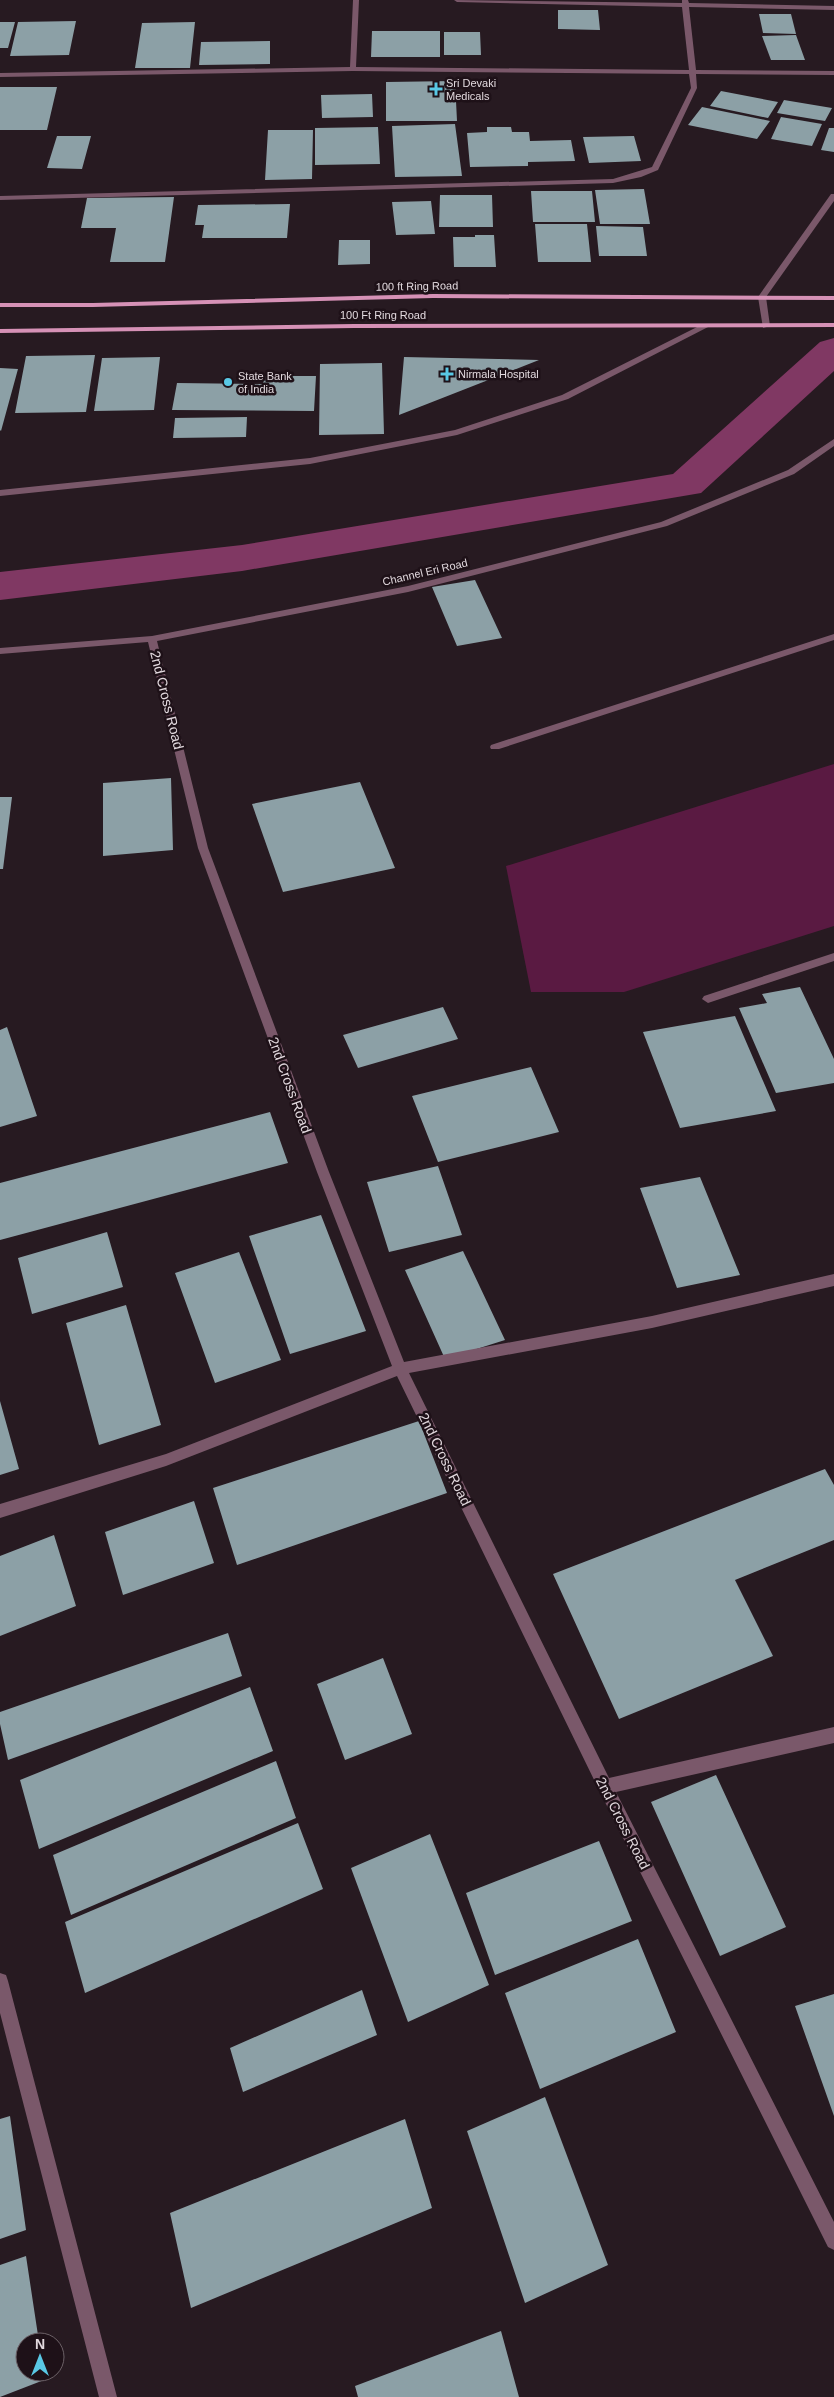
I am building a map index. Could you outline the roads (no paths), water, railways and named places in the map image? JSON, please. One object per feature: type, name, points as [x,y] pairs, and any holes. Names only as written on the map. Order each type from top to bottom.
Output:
[{"type":"main road","name":"100 ft Ring Road","points":[[0,305],[93,305],[433,296],[834,298]]},
{"type":"main road","name":"100 Ft Ring Road","points":[[0,331],[354,326],[834,325]]},
{"type":"street","points":[[353,69],[356,0]]},
{"type":"street","points":[[456,0],[685,2],[834,8]]},
{"type":"street","points":[[0,198],[613,181],[638,175],[655,168],[694,88],[685,2]]},
{"type":"street","points":[[0,75],[353,69],[834,73]]},
{"type":"street","points":[[766,326],[762,297],[834,196]]},
{"type":"street","points":[[0,493],[310,461],[457,432],[565,397],[706,326]]},
{"type":"street","name":"Channel Eri Road","points":[[0,651],[152,639],[408,589],[664,524],[791,472],[834,442]]},
{"type":"street","points":[[495,748],[834,637]]},
{"type":"street","name":"2nd Cross Road","points":[[152,639],[202,848],[322,1172],[400,1369],[605,1787],[834,2241]]},
{"type":"street","points":[[708,999],[834,957]]},
{"type":"street","points":[[0,1511],[166,1460],[400,1369],[652,1322],[834,1280]]},
{"type":"street","points":[[605,1787],[834,1735]]},
{"type":"street","points":[[0,1981],[108,2397]]},
{"type":"waterway","points":[[0,586],[242,558],[686,484],[834,350]]},
{"type":"place","name":"Sri Devaki Medicals","points":[[436,89]]},
{"type":"place","name":"Nirmala Hospital","points":[[447,374]]},
{"type":"place","name":"State Bank of India","points":[[228,382]]}]
